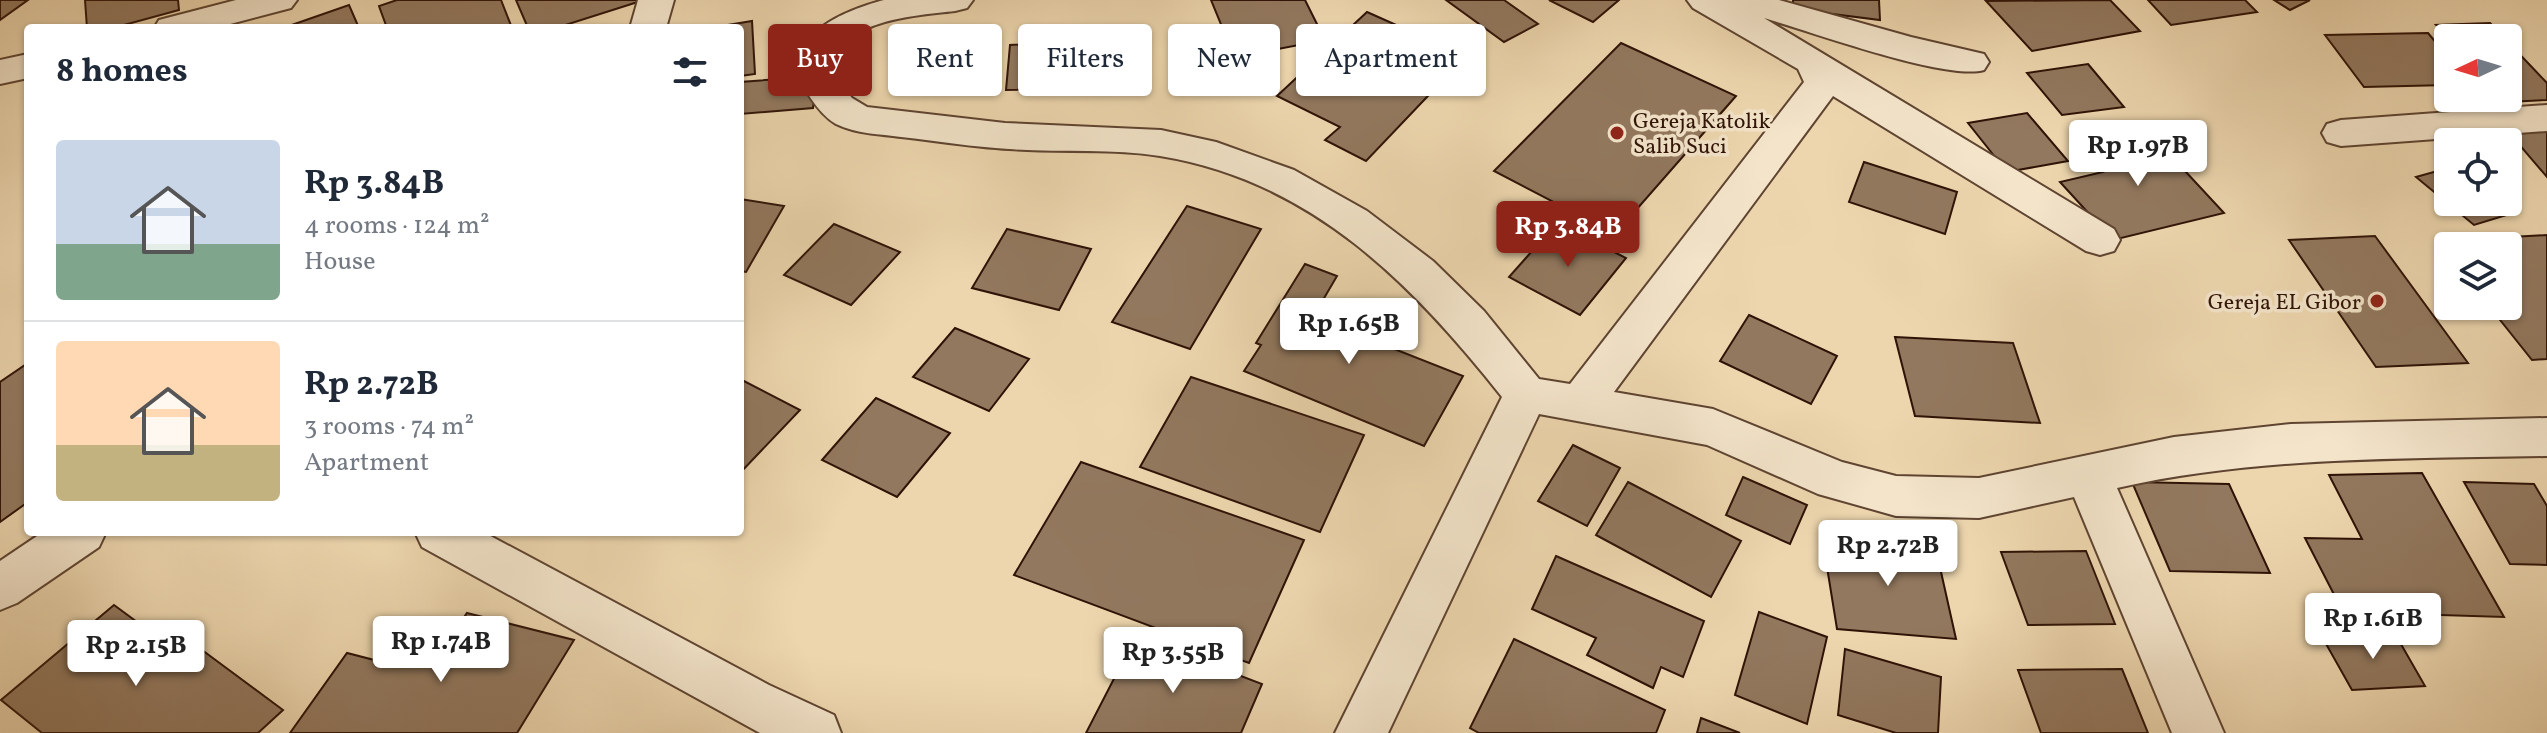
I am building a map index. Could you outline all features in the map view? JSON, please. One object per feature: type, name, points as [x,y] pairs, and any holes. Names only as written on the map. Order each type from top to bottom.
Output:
[{"type":"street","points":[[187,24],[279,0]]},
{"type":"street","points":[[649,24],[656,0]]},
{"type":"street","points":[[955,0],[864,17],[841,26],[827,38],[819,60],[818,76],[827,96],[849,114],[872,120],[989,136],[1162,143],[1259,170],[1363,226],[1448,301],[1526,394],[1713,428],[1835,480],[1896,496],[1979,498],[2174,456],[2291,443],[2547,437]]},
{"type":"street","points":[[1705,0],[1779,41],[1811,61],[1821,72],[2100,240]]},
{"type":"street","points":[[1733,0],[1793,13],[1935,56],[1971,62]]},
{"type":"street","points":[[0,72],[24,67]]},
{"type":"street","points":[[1580,404],[1823,83],[1821,72]]},
{"type":"street","points":[[2341,133],[2547,118]]},
{"type":"street","points":[[1361,733],[1526,394]]},
{"type":"street","points":[[2088,474],[2198,733]]},
{"type":"street","points":[[0,588],[76,536]]},
{"type":"street","points":[[446,536],[751,702],[815,733]]},
{"type":"building","points":[[0,0],[28,0],[0,20]]},
{"type":"building","points":[[85,0],[178,0],[179,10],[128,24],[87,24]]},
{"type":"building","points":[[397,0],[501,0],[510,24],[386,24],[379,6]]},
{"type":"building","points":[[516,0],[644,0],[569,24],[526,24]]},
{"type":"building","points":[[1211,0],[1305,0],[1317,24],[1296,24],[1296,45],[1280,49],[1280,24],[1221,24]]},
{"type":"building","points":[[1446,0],[1504,0],[1538,24],[1504,42],[1486,29],[1486,24],[1479,24]]},
{"type":"building","points":[[1549,0],[1619,0],[1593,22]]},
{"type":"building","points":[[1793,0],[1879,0],[1880,20],[1793,9]]},
{"type":"building","points":[[2110,0],[2140,31],[2032,51],[1986,1]]},
{"type":"building","points":[[2148,0],[2245,0],[2257,12],[2171,25]]},
{"type":"building","points":[[2274,0],[2310,0],[2290,10]]},
{"type":"building","points":[[349,5],[357,24],[294,24]]},
{"type":"building","points":[[1367,12],[1394,24],[1354,24]]},
{"type":"building","points":[[752,21],[755,74],[744,75],[744,24],[734,24]]},
{"type":"building","points":[[2428,33],[2434,40],[2434,85],[2364,87],[2325,35]]},
{"type":"building","name":"Gereja Katolik Salib Suci","points":[[1621,43],[1736,96],[1615,234],[1494,171]]},
{"type":"building","points":[[1010,45],[1018,45],[1018,90],[1006,90]]},
{"type":"building","points":[[2522,57],[2547,83],[2547,100],[2522,101]]},
{"type":"building","points":[[2088,64],[2124,107],[2062,115],[2027,73]]},
{"type":"building","points":[[1296,78],[1296,96],[1428,96],[1366,161],[1325,140],[1340,127],[1277,96]]},
{"type":"building","points":[[768,80],[768,96],[814,96],[813,108],[744,114],[744,82]]},
{"type":"building","points":[[2027,113],[2068,161],[2007,172],[1968,123]]},
{"type":"building","points":[[2547,126],[2547,177],[2522,148],[2522,128],[2505,128]]},
{"type":"building","points":[[2147,130],[2224,213],[2113,240],[2060,182],[2103,172],[2079,145]]},
{"type":"building","points":[[1864,162],[1957,192],[1945,234],[1849,202]]},
{"type":"building","points":[[2434,172],[2434,192],[2416,177]]},
{"type":"building","points":[[744,200],[784,206],[746,272]]},
{"type":"building","points":[[1187,206],[1261,229],[1190,349],[1112,322]]},
{"type":"building","points":[[2463,216],[2503,216],[2474,225]]},
{"type":"building","points":[[1557,223],[1626,258],[1580,315],[1509,277]]},
{"type":"building","points":[[834,224],[900,252],[851,305],[784,275]]},
{"type":"building","points":[[1007,229],[1091,249],[1059,310],[972,288]]},
{"type":"building","points":[[2547,235],[2547,359],[2532,360],[2500,320],[2522,320],[2522,236]]},
{"type":"building","name":"Gereja EL Gibor","points":[[2375,236],[2468,363],[2376,367],[2289,240]]},
{"type":"building","points":[[1305,264],[1337,276],[1313,317],[1463,376],[1424,446],[1244,371],[1261,345],[1256,343]]},
{"type":"building","points":[[1749,315],[1837,356],[1811,404],[1720,361]]},
{"type":"building","points":[[955,328],[1029,359],[989,411],[913,377]]},
{"type":"building","points":[[1895,337],[2013,343],[2040,423],[1915,416]]},
{"type":"building","points":[[24,366],[24,505],[0,522],[0,382]]},
{"type":"building","points":[[1191,377],[1364,435],[1320,532],[1140,467]]},
{"type":"building","points":[[744,381],[800,410],[744,469]]},
{"type":"building","points":[[876,398],[950,433],[897,497],[822,460]]},
{"type":"building","points":[[1573,445],[1620,468],[1587,526],[1538,501]]},
{"type":"building","points":[[1081,462],[1304,540],[1249,663],[1014,575]]},
{"type":"building","points":[[2422,473],[2504,617],[2343,612],[2305,538],[2362,539],[2329,475]]},
{"type":"building","points":[[1743,477],[1807,505],[1790,544],[1726,515]]},
{"type":"building","points":[[1628,482],[1741,541],[1711,597],[1596,535]]},
{"type":"building","points":[[2132,482],[2229,484],[2270,573],[2170,571]]},
{"type":"building","points":[[2464,482],[2534,484],[2547,506],[2547,565],[2510,564]]},
{"type":"building","points":[[1822,536],[1935,545],[1956,639],[1837,629]]},
{"type":"building","points":[[2086,551],[2115,624],[2028,625],[2001,552]]},
{"type":"building","points":[[1556,556],[1704,621],[1683,677],[1661,667],[1653,688],[1587,655],[1596,638],[1532,609]]},
{"type":"building","points":[[114,605],[190,661],[202,650],[283,710],[258,733],[42,733],[1,700]]},
{"type":"building","points":[[1759,612],[1827,637],[1807,724],[1735,695]]},
{"type":"building","points":[[467,613],[574,640],[517,733],[290,733],[347,653],[386,663],[404,638],[443,648]]},
{"type":"building","points":[[2394,632],[2425,686],[2352,690],[2321,635]]},
{"type":"building","points":[[1136,636],[1262,684],[1241,733],[1086,733]]},
{"type":"building","points":[[1514,639],[1665,710],[1656,733],[1479,733],[1470,728]]},
{"type":"building","points":[[1845,649],[1941,677],[1938,733],[1896,733],[1838,715]]},
{"type":"building","points":[[2122,669],[2148,733],[2041,733],[2018,670]]},
{"type":"building","points":[[1701,718],[1740,733],[1697,733]]},
{"type":"place","name":"Gereja Katolik Salib Suci","points":[[1617,133]]},
{"type":"place","name":"Gereja EL Gibor","points":[[2377,301]]}]
